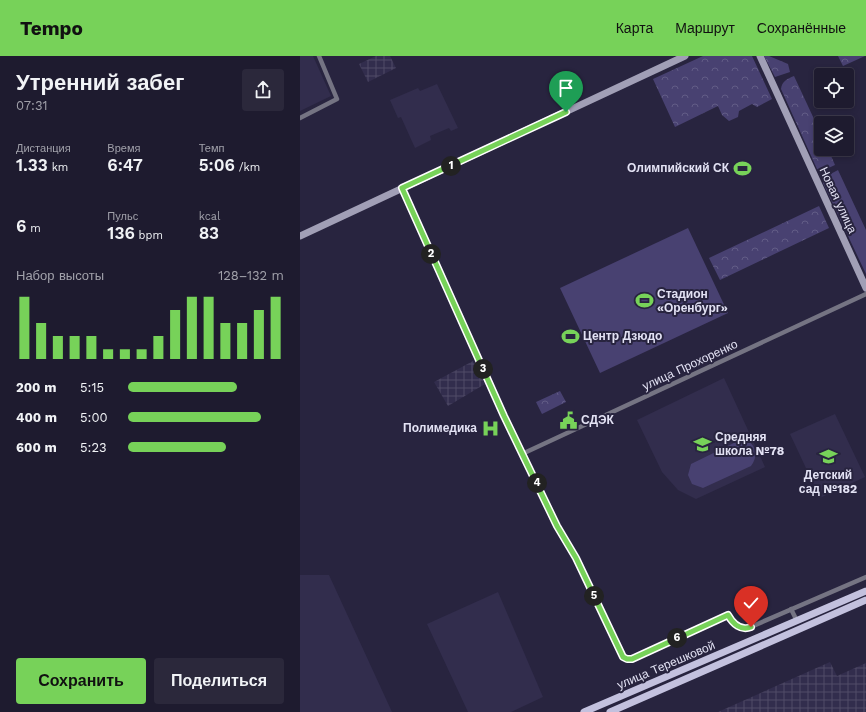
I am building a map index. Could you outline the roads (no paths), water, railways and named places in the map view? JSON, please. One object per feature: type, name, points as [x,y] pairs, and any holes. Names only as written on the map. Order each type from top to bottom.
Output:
[{"type":"main road","points":[[300,236],[685,56]]},
{"type":"main road","name":"Новая улица","points":[[760,56],[866,288]]},
{"type":"main road","name":"улица Терешковой","points":[[585,712],[866,591]]},
{"type":"main road","points":[[853,596],[853,600],[856,604]]},
{"type":"main road","name":"улица Терешковой","points":[[610,712],[866,600]]},
{"type":"street","points":[[300,118],[338,99],[319,56]]},
{"type":"street","points":[[402,188],[522,454],[557,526],[576,558],[623,657],[632,659],[728,615],[732,622],[746,629],[866,577]]},
{"type":"street","name":"улица Прохоренко","points":[[522,454],[866,294]]},
{"type":"street","points":[[791,609],[797,621]]},
{"type":"place","name":"Олимпийский СК","points":[[742,168]]},
{"type":"place","name":"Стадион «Оренбург»","points":[[644,301]]},
{"type":"place","name":"Центр Дзюдо","points":[[570,336]]},
{"type":"place","name":"СДЭК","points":[[568,420]]},
{"type":"place","name":"Полимедика","points":[[490,428]]},
{"type":"place","name":"Средняя школа №78","points":[[702,444]]},
{"type":"place","name":"Детский сад №182","points":[[828,456]]}]
